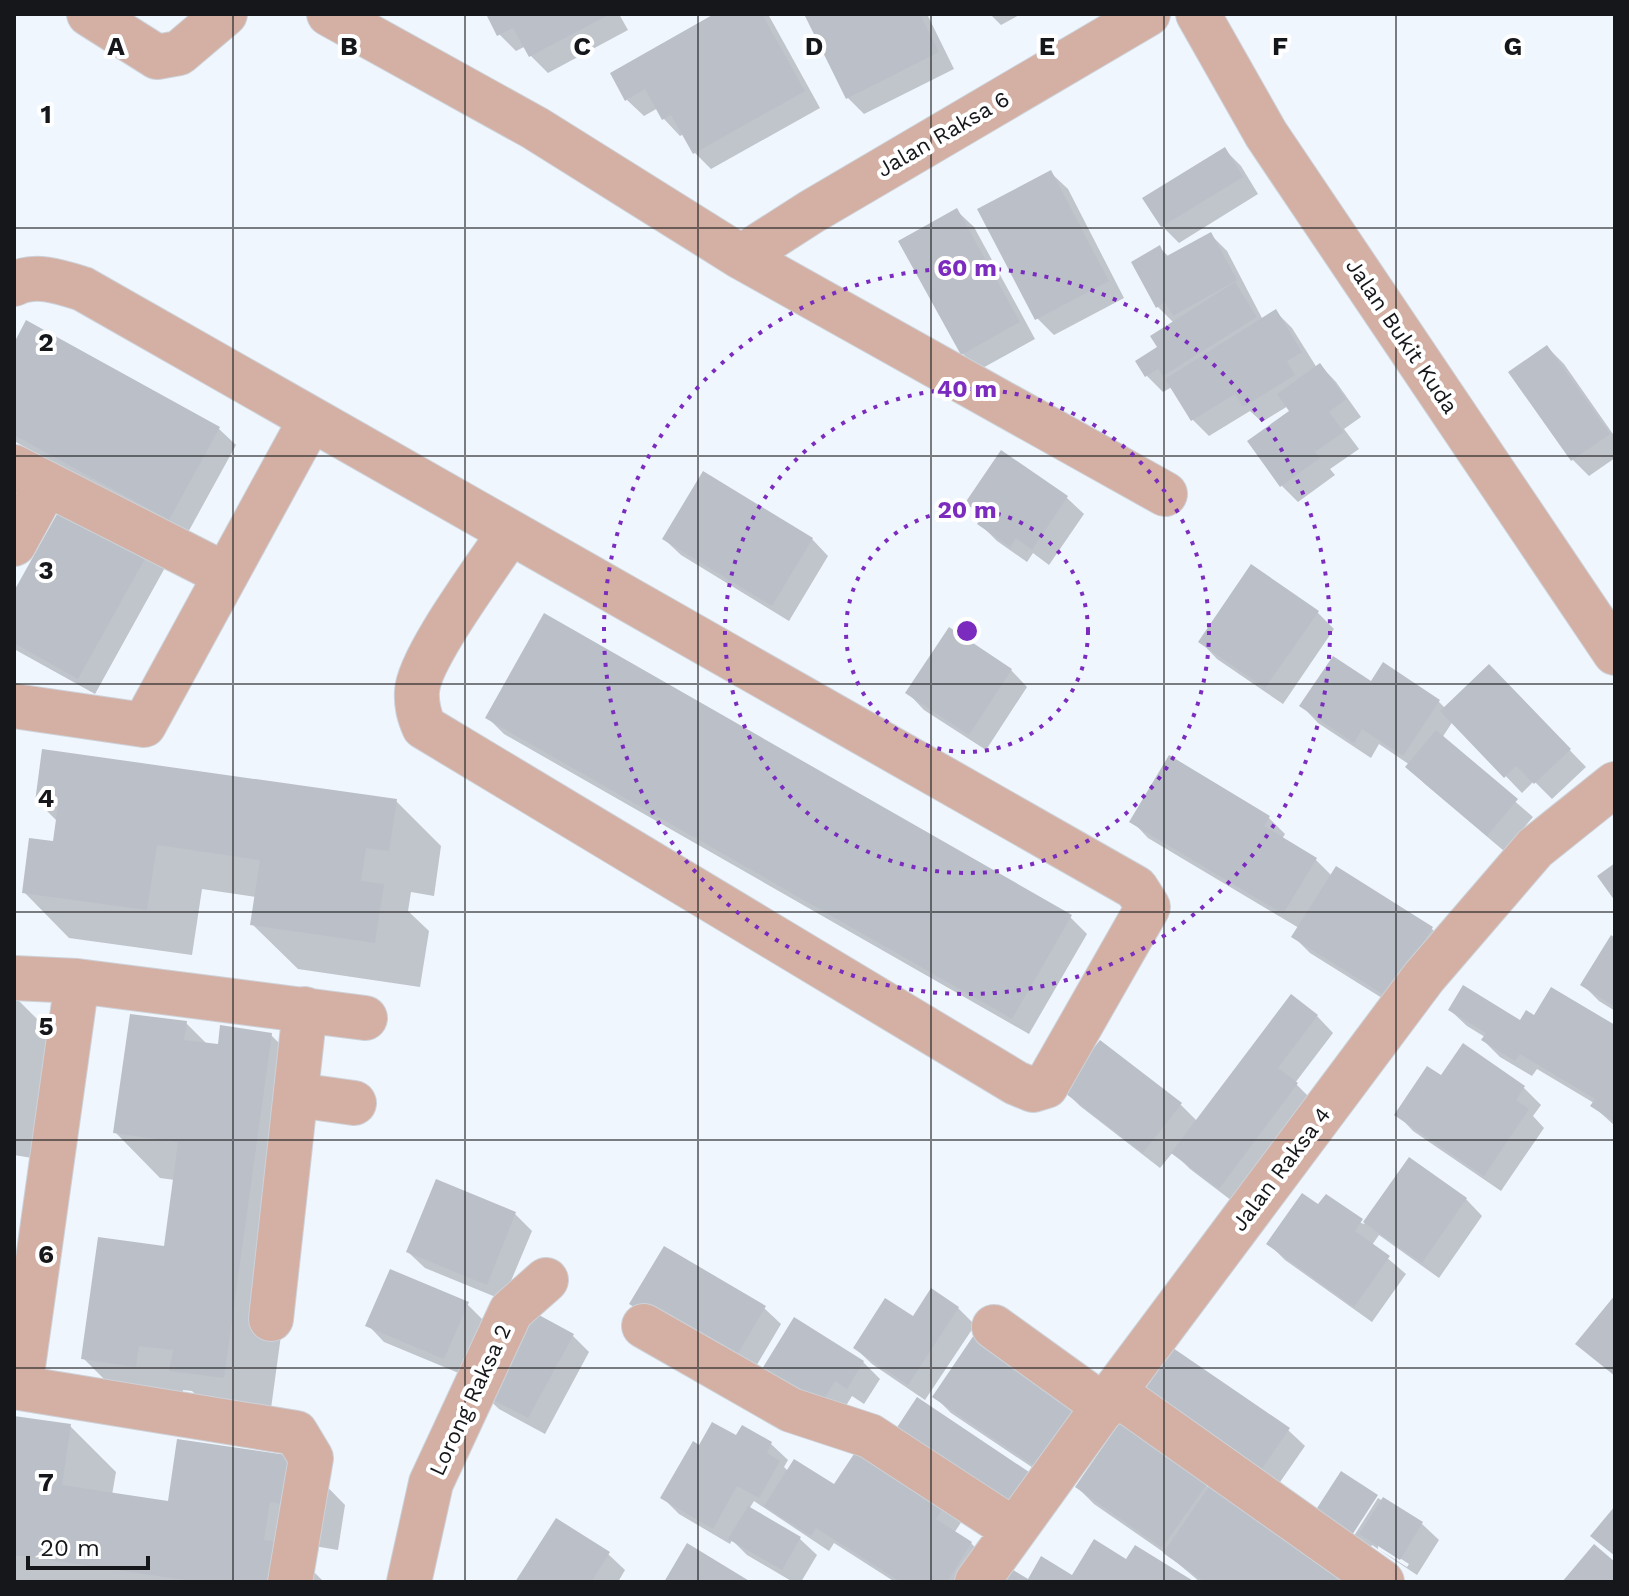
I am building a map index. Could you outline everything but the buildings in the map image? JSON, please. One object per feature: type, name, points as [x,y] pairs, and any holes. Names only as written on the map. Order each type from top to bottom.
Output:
[{"type":"street","points":[[89,14],[157,57],[179,53],[225,14]]},
{"type":"street","points":[[329,14],[535,128],[741,257],[1165,494]]},
{"type":"street","name":"Jalan Raksa 6","points":[[741,257],[851,188],[1148,14]]},
{"type":"street","name":"Jalan Bukit Kuda","points":[[1198,14],[1266,134],[1615,653]]},
{"type":"street","points":[[14,284],[25,278],[83,289],[1136,888],[1148,907],[1046,1086],[1033,1090],[1016,1083],[424,727],[417,711],[417,689],[431,653],[510,532]]},
{"type":"street","points":[[14,706],[144,725],[311,419]]},
{"type":"street","points":[[14,544],[30,476],[226,575]]},
{"type":"street","name":"Jalan Raksa 4","points":[[977,1582],[1424,977],[1535,848],[1615,784]]},
{"type":"street","points":[[14,978],[77,981],[365,1018]]},
{"type":"street","points":[[77,981],[17,1387],[296,1433],[311,1458],[290,1582]]},
{"type":"street","points":[[271,1319],[305,1009]]},
{"type":"street","points":[[297,1095],[354,1103]]},
{"type":"street","name":"Lorong Raksa 2","points":[[409,1582],[431,1483],[511,1311],[546,1280]]},
{"type":"street","points":[[644,1326],[791,1410],[870,1436],[1014,1530]]},
{"type":"street","points":[[994,1327],[1110,1400],[1382,1582]]}]
